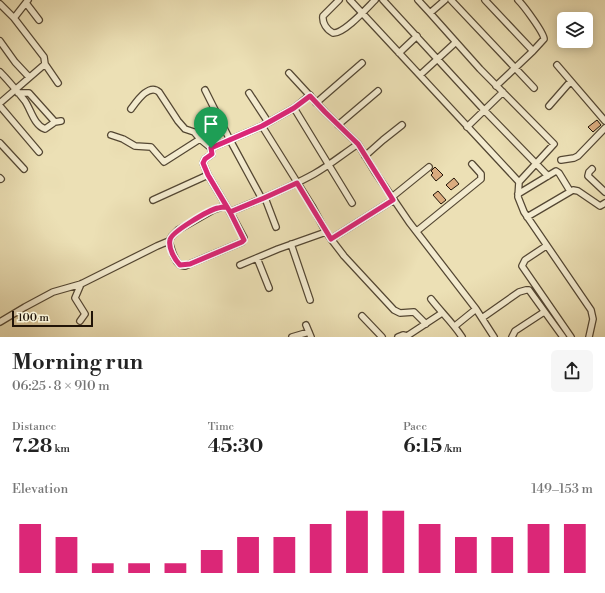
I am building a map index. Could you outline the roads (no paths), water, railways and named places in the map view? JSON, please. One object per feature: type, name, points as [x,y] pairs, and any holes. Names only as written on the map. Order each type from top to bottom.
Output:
[{"type":"street","points":[[339,0],[323,16],[323,22],[330,32],[333,33],[338,33],[375,0]]},
{"type":"street","points":[[350,0],[519,182]]},
{"type":"street","points":[[383,0],[485,111],[548,176]]},
{"type":"street","points":[[418,0],[496,86],[554,144],[519,182],[518,194],[520,203],[527,217],[591,310],[593,319],[589,337]]},
{"type":"street","points":[[430,13],[445,0]]},
{"type":"street","points":[[452,0],[534,88]]},
{"type":"street","points":[[485,0],[533,51]]},
{"type":"street","points":[[496,86],[533,51],[545,36],[531,18],[528,11],[518,0]]},
{"type":"street","points":[[14,18],[27,1],[39,20]]},
{"type":"street","points":[[0,4],[14,18],[44,57],[44,64],[58,83]]},
{"type":"street","points":[[399,53],[417,36]]},
{"type":"street","points":[[0,41],[15,62],[30,77]]},
{"type":"street","points":[[420,75],[456,42]]},
{"type":"street","points":[[316,102],[362,63]]},
{"type":"street","points":[[39,152],[0,104],[17,91],[44,64]]},
{"type":"street","points":[[556,65],[605,121]]},
{"type":"street","points":[[0,72],[17,91],[42,127],[45,129],[58,122],[29,93],[17,91]]},
{"type":"street","points":[[289,73],[358,144],[392,198],[476,309],[494,337]]},
{"type":"street","points":[[549,106],[570,82]]},
{"type":"street","points":[[131,109],[138,99],[150,90],[156,89],[182,126],[186,130],[194,132],[211,148],[212,154],[205,159],[203,163],[208,175],[244,238],[242,242],[184,266],[177,262],[173,255],[169,241]]},
{"type":"street","points":[[205,90],[230,140],[263,199],[276,227]]},
{"type":"street","points":[[338,125],[378,91]]},
{"type":"street","points":[[468,127],[503,92]]},
{"type":"street","points":[[248,93],[268,122]]},
{"type":"street","points":[[211,148],[262,126],[294,108],[310,96]]},
{"type":"street","points":[[294,108],[352,203]]},
{"type":"street","points":[[365,156],[402,125]]},
{"type":"street","points":[[262,126],[312,206],[326,232],[344,256],[394,310],[400,313],[414,312],[426,324]]},
{"type":"street","points":[[561,160],[578,156],[605,128]]},
{"type":"street","points":[[112,135],[136,146],[151,147],[164,162],[200,139]]},
{"type":"street","points":[[0,143],[24,169]]},
{"type":"street","points":[[0,322],[53,292],[81,284],[169,241],[178,230],[213,210],[222,207],[229,210],[263,199],[297,183],[328,165],[358,144]]},
{"type":"street","points":[[417,231],[481,179],[481,174],[472,164]]},
{"type":"street","points":[[331,239],[392,198],[428,167]]},
{"type":"street","points":[[592,169],[588,176],[605,192]]},
{"type":"street","points":[[518,194],[556,171],[558,171],[570,191]]},
{"type":"street","points":[[153,200],[208,175]]},
{"type":"street","points":[[527,217],[570,191],[578,191],[600,206],[605,203]]},
{"type":"street","points":[[240,265],[291,244],[326,232]]},
{"type":"street","points":[[291,244],[310,300]]},
{"type":"street","points":[[546,246],[525,260],[522,266],[571,337]]},
{"type":"street","points":[[256,258],[269,288]]},
{"type":"street","points":[[80,321],[85,314],[75,298],[81,284]]},
{"type":"street","points":[[482,318],[519,292],[526,290],[531,292],[563,337]]},
{"type":"street","points":[[431,299],[455,326],[462,337]]},
{"type":"street","points":[[455,326],[476,309]]},
{"type":"street","points":[[512,337],[515,331],[544,312]]},
{"type":"street","points":[[398,337],[403,335],[407,336],[442,313]]},
{"type":"street","points":[[362,316],[382,337]]},
{"type":"street","points":[[292,337],[310,335],[306,325]]}]
